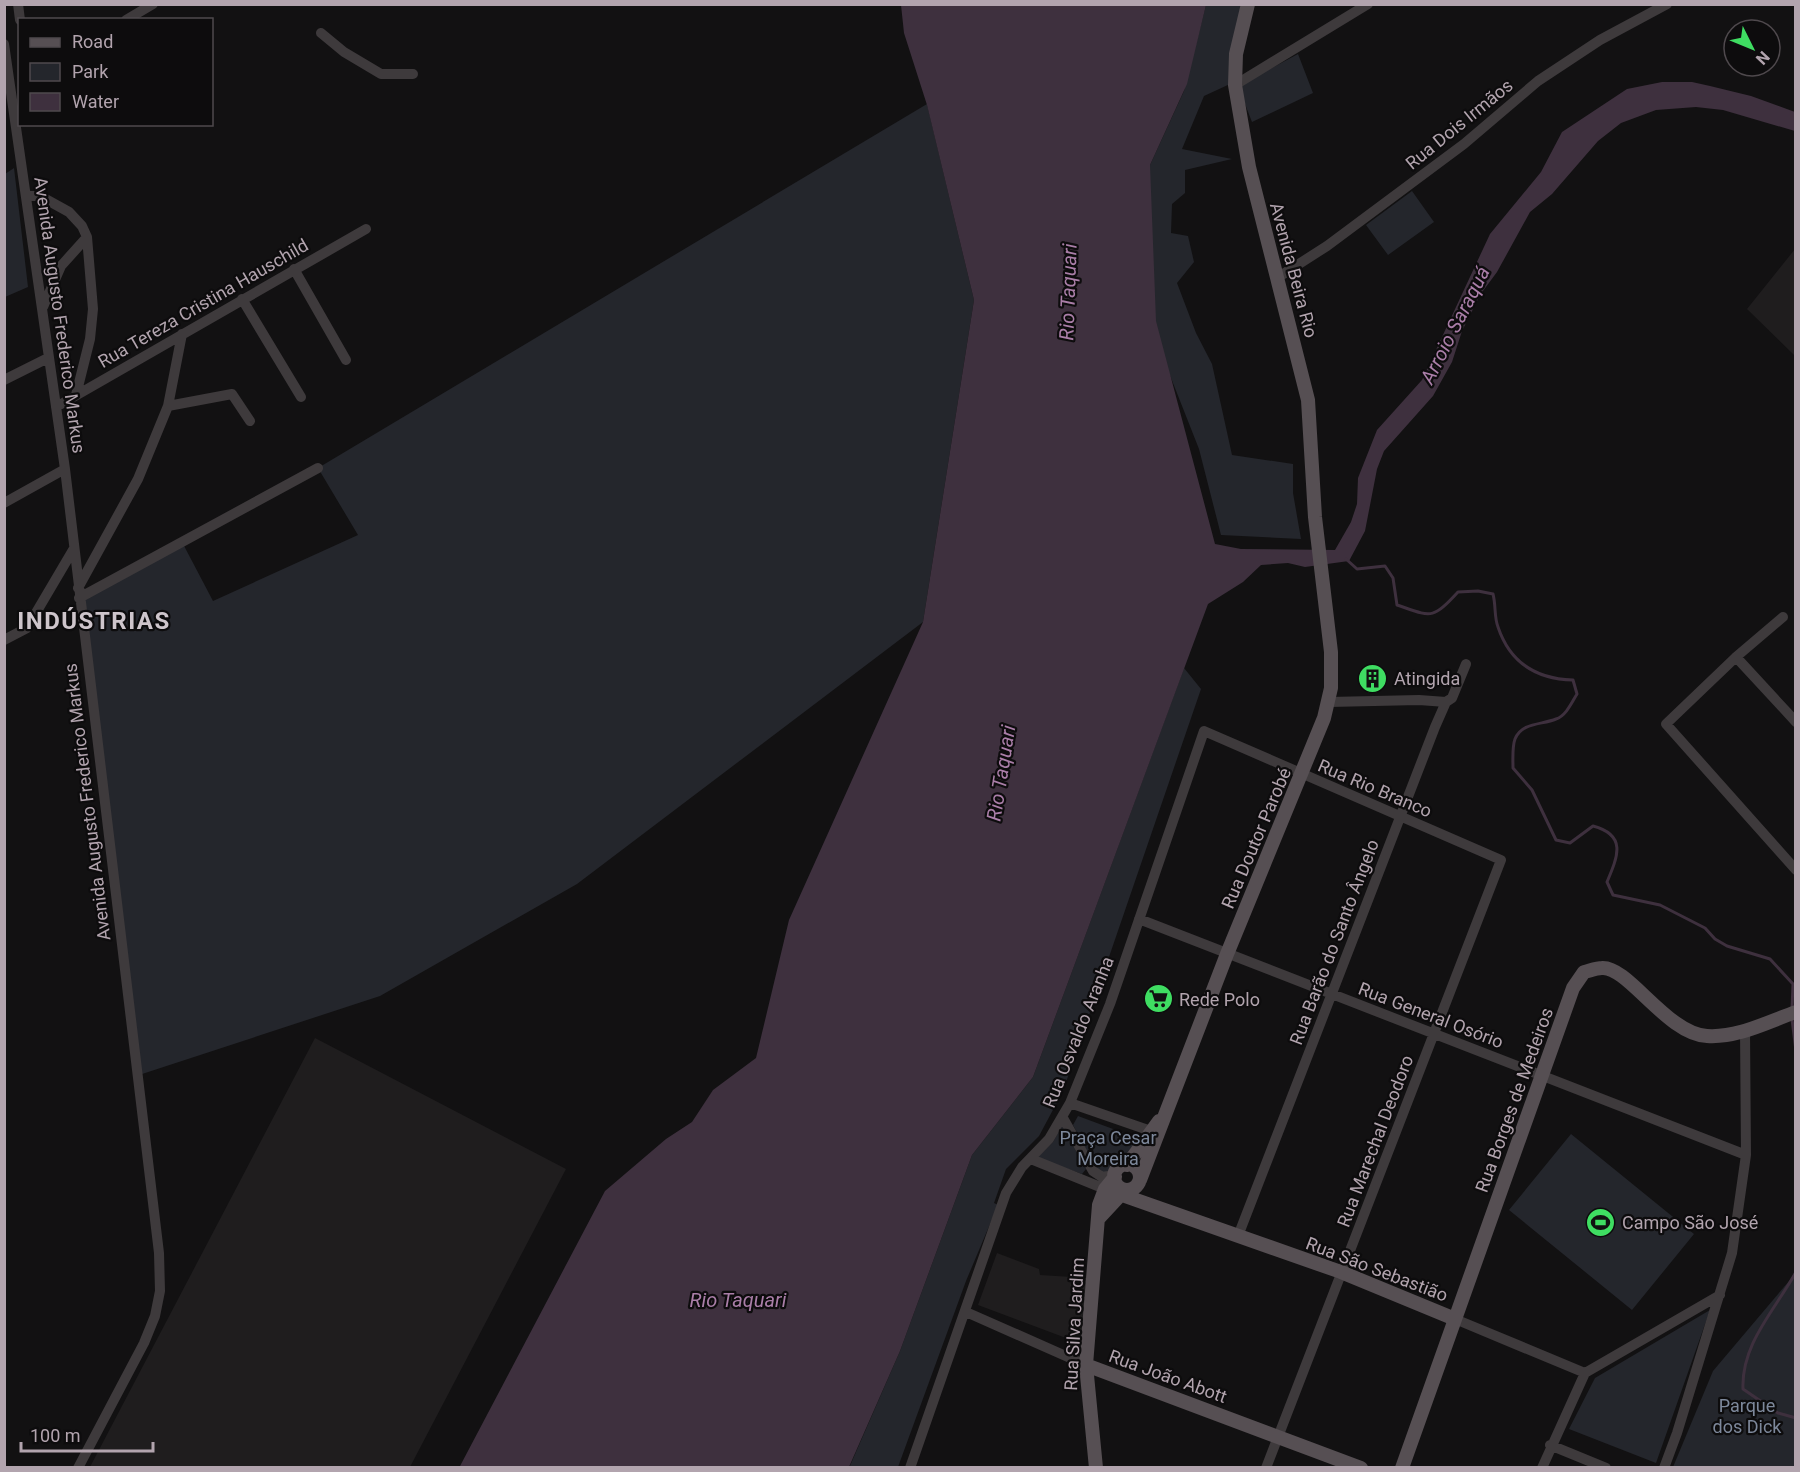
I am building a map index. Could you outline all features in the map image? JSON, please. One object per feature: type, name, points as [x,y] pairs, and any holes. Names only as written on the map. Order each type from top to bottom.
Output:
[{"type":"main road","name":"Avenida Beira Rio","points":[[1248,4],[1236,54],[1235,85],[1249,167],[1308,400],[1322,573]]},
{"type":"main road","name":"Rua Doutor Parobé","points":[[1139,1182],[1227,954],[1302,775],[1329,702],[1331,652],[1322,573]]},
{"type":"main road","name":"Rua Borges de Medeiros","points":[[1402,1467],[1541,1075],[1573,988],[1584,972],[1603,967],[1617,973],[1676,1024],[1690,1032],[1716,1036],[1745,1030],[1792,1014]]},
{"type":"main road","name":"Rua Doutor Parobé","points":[[1127,1165],[1168,1110]]},
{"type":"main road","points":[[1122,1192],[1116,1183],[1115,1176],[1119,1168],[1127,1165],[1137,1169],[1139,1182],[1154,1206]]},
{"type":"main road","name":"Rua Silva Jardim","points":[[1096,1467],[1086,1365],[1099,1205],[1105,1189],[1115,1176]]},
{"type":"main road","points":[[1099,1218],[1122,1192],[1132,1189],[1139,1182]]},
{"type":"main road","name":"Rua São Sebastião","points":[[1105,1189],[1122,1192],[1154,1206],[1341,1272],[1455,1319]]},
{"type":"main road","name":"Rua João Abott","points":[[1086,1365],[1361,1467]]},
{"type":"street","points":[[129,18],[153,4]]},
{"type":"street","points":[[1235,85],[1368,4]]},
{"type":"street","name":"Rua Dois Irmãos","points":[[1277,278],[1327,246],[1445,158],[1538,81],[1600,40],[1667,4]]},
{"type":"street","points":[[321,33],[351,57],[381,74],[413,75]]},
{"type":"street","name":"Avenida Augusto Frederico Markus","points":[[4,44],[15,81],[18,108]]},
{"type":"street","name":"Avenida Augusto Frederico Markus","points":[[20,126],[48,358],[65,470],[159,1252],[160,1291],[155,1316],[144,1343],[78,1467]]},
{"type":"street","points":[[28,196],[40,196],[69,212],[82,226],[87,237],[93,309],[90,339],[76,395]]},
{"type":"street","name":"Rua Tereza Cristina Hauschild","points":[[56,407],[366,229]]},
{"type":"street","points":[[42,308],[61,266],[87,237]]},
{"type":"street","points":[[294,269],[346,360]]},
{"type":"street","points":[[242,299],[301,397]]},
{"type":"street","points":[[79,593],[138,479],[168,406],[182,334]]},
{"type":"street","points":[[4,380],[48,358]]},
{"type":"street","points":[[168,406],[232,394],[250,421]]},
{"type":"street","points":[[79,593],[318,468]]},
{"type":"street","points":[[4,503],[65,470]]},
{"type":"street","points":[[4,640],[27,628],[73,550]]},
{"type":"street","points":[[1784,617],[1736,657],[1666,724],[1796,870]]},
{"type":"street","points":[[1736,657],[1796,722]]},
{"type":"street","name":"Rua Barão do Santo Ângelo","points":[[1238,1236],[1446,702],[1452,699],[1466,664]]},
{"type":"street","points":[[1329,702],[1419,700],[1446,702]]},
{"type":"street","name":"Rua Rio Branco","points":[[1204,730],[1302,775],[1501,860]]},
{"type":"street","name":"Rua Osvaldo Aranha","points":[[910,1467],[1006,1193],[1015,1177],[1049,1140],[1063,1118],[1110,1004],[1204,730]]},
{"type":"street","name":"Rua Marechal Deodoro","points":[[1266,1467],[1501,860]]},
{"type":"street","name":"Rua General Osório","points":[[1139,919],[1746,1155]]},
{"type":"street","points":[[1664,1467],[1677,1433],[1732,1253],[1746,1155],[1745,1030]]},
{"type":"street","points":[[1070,1103],[1151,1131]]},
{"type":"street","points":[[1063,1118],[1093,1171],[1102,1177],[1115,1176]]},
{"type":"street","name":"Rua São Sebastião","points":[[1031,1159],[1105,1189]]},
{"type":"street","points":[[1542,1467],[1584,1373],[1720,1295]]},
{"type":"street","name":"Rua João Abott","points":[[966,1312],[1086,1365]]},
{"type":"street","name":"Rua São Sebastião","points":[[1455,1319],[1584,1373]]},
{"type":"street","points":[[1550,1445],[1605,1467]]},
{"type":"shaded area","points":[[1795,249],[1795,356],[1747,309]]},
{"type":"shaded area","points":[[315,1038],[566,1169],[410,1467],[90,1467]]},
{"type":"shaded area","points":[[997,1253],[1039,1269],[1040,1275],[1088,1278],[1082,1344],[978,1305]]},
{"type":"green space","points":[[1206,5],[1244,5],[1230,84],[1204,96],[1182,149],[1232,159],[1185,170],[1185,193],[1172,204],[1171,233],[1188,236],[1194,262],[1177,283],[1196,333],[1212,364],[1232,455],[1293,464],[1293,493],[1301,539],[1221,535],[1199,449],[1147,317],[1150,165],[1184,91]]},
{"type":"green space","points":[[1298,54],[1313,93],[1252,122],[1238,86]]},
{"type":"green space","points":[[927,104],[974,300],[923,622],[577,884],[380,996],[139,1075],[79,598],[182,542],[213,601],[358,535],[318,468]]},
{"type":"green space","points":[[14,168],[28,287],[5,297],[5,174]]},
{"type":"green space","points":[[1412,191],[1434,222],[1388,255],[1366,225]]},
{"type":"green space","points":[[1184,668],[1201,689],[1063,1091],[1039,1136],[1006,1169],[994,1203],[998,1205],[966,1281],[898,1467],[849,1468],[900,1351],[972,1155],[1033,1077]]},
{"type":"green space","name":"Praça Cesar Moreira","points":[[1078,1116],[1140,1139],[1108,1176],[1098,1172],[1073,1125]]},
{"type":"green space","points":[[1062,1126],[1086,1169],[1082,1174],[1037,1158],[1053,1142]]},
{"type":"green space","name":"Campo São José","points":[[1571,1134],[1694,1234],[1632,1310],[1509,1210]]},
{"type":"green space","name":"Parque dos Dick","points":[[1795,1274],[1795,1467],[1673,1467],[1713,1371]]},
{"type":"green space","points":[[1710,1310],[1656,1463],[1569,1429],[1595,1378]]},
{"type":"water","name":"Rio Taquari","points":[[901,5],[1206,5],[1187,84],[1150,165],[1156,321],[1215,544],[1241,549],[1335,550],[1351,522],[1357,504],[1358,478],[1377,430],[1422,380],[1490,234],[1541,172],[1562,132],[1627,89],[1662,82],[1692,82],[1710,86],[1751,96],[1795,112],[1795,131],[1723,110],[1696,107],[1656,110],[1621,123],[1598,141],[1552,194],[1530,212],[1497,272],[1480,295],[1462,331],[1452,362],[1433,396],[1384,451],[1377,469],[1365,531],[1349,561],[1305,567],[1288,563],[1261,565],[1243,582],[1208,604],[1033,1077],[972,1155],[900,1351],[849,1467],[459,1468],[605,1191],[666,1139],[692,1122],[713,1090],[756,1058],[789,920],[923,622],[974,300],[927,105],[904,33]]},
{"type":"waterway","points":[[1346,559],[1357,569],[1385,566],[1393,578],[1397,605],[1425,614],[1437,612],[1458,592],[1478,591],[1493,594],[1497,623],[1503,640],[1517,659],[1536,672],[1573,680],[1577,694],[1563,715],[1522,730],[1513,746],[1513,768],[1532,790],[1556,840],[1570,843],[1593,826],[1611,835],[1617,848],[1607,882],[1613,895],[1660,905],[1705,928],[1715,939],[1727,946],[1770,959],[1793,984],[1792,1009]]},
{"type":"waterway","points":[[1792,1019],[1796,1051]]},
{"type":"waterway","points":[[1796,1272],[1753,1342],[1747,1357],[1743,1389],[1778,1413],[1796,1418]]},
{"type":"place","name":"Atingida","points":[[1373,678]]},
{"type":"place","name":"Rede Polo","points":[[1158,999]]},
{"type":"place","name":"Campo São José","points":[[1601,1222]]},
{"type":"district","name":"INDÚSTRIAS","points":[[94,621]]},
{"type":"water label","name":"Arroio Saraquá","points":[[1455,325]]}]
